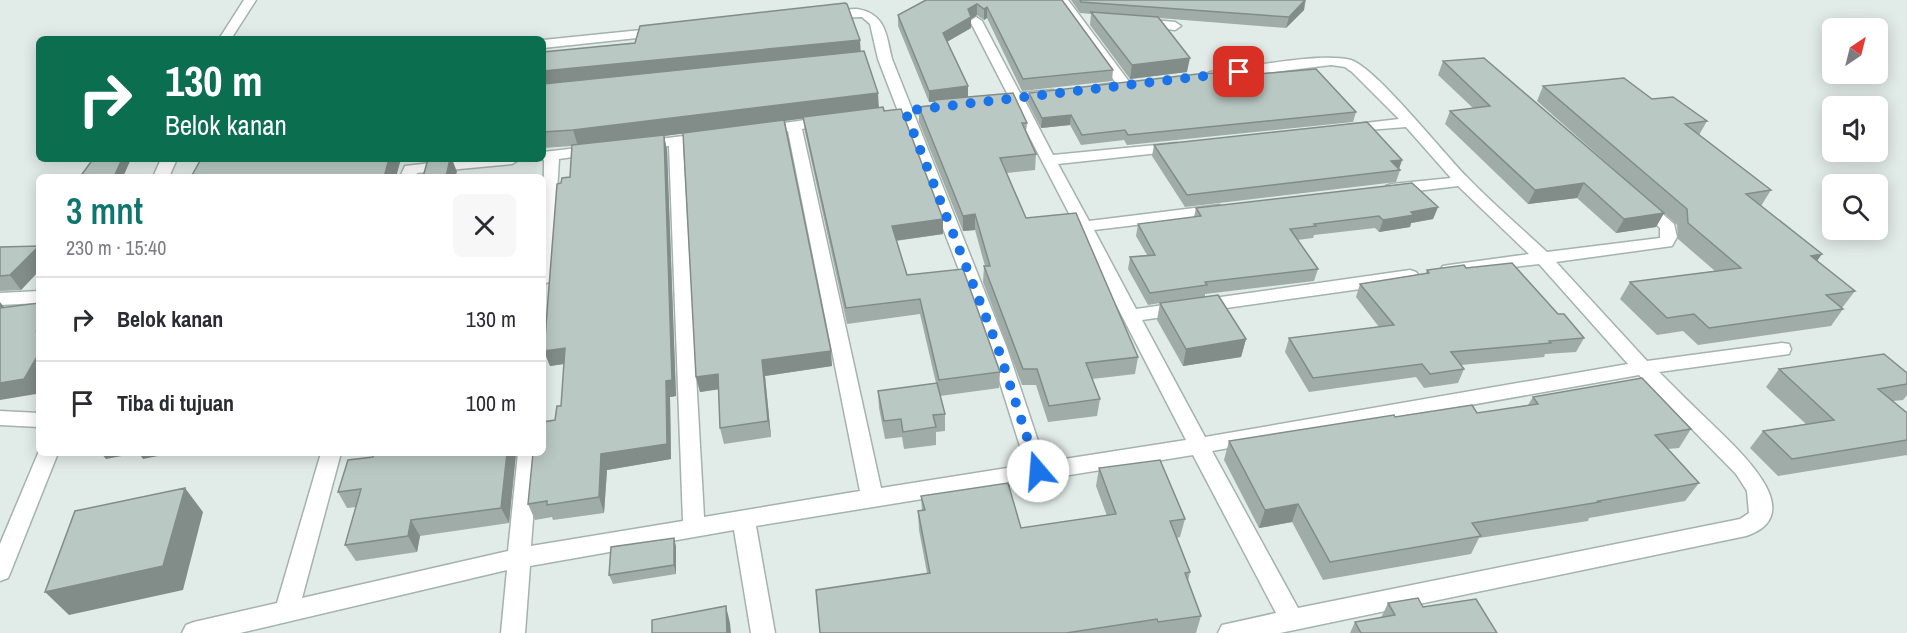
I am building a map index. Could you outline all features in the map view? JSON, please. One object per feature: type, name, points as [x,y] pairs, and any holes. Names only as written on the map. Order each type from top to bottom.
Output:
[{"type":"street","points":[[227,36],[250,0]]},
{"type":"street","points":[[994,101],[1131,85],[1082,18],[1062,0]]},
{"type":"street","points":[[811,16],[846,12],[868,15],[876,21],[879,59],[905,111],[998,348],[1038,471]]},
{"type":"street","points":[[976,21],[1292,620]]},
{"type":"street","points":[[1131,23],[1175,26]]},
{"type":"street","points":[[546,44],[671,30]]},
{"type":"street","points":[[1194,78],[1339,62],[1357,69],[1384,94],[1462,181],[1542,257],[1643,368],[1743,468],[1756,485],[1761,499],[1760,518],[1746,527],[1230,633]]},
{"type":"street","points":[[747,132],[838,120]]},
{"type":"street","points":[[1332,130],[1409,122]]},
{"type":"street","points":[[794,126],[872,497]]},
{"type":"street","points":[[631,146],[723,135]]},
{"type":"street","points":[[676,141],[694,527]]},
{"type":"street","points":[[1049,160],[1191,145]]},
{"type":"street","points":[[546,204],[548,155],[609,149]]},
{"type":"street","points":[[410,168],[478,162]]},
{"type":"street","points":[[1379,191],[1462,181]]},
{"type":"street","points":[[1131,316],[1542,257],[1666,242],[1670,237],[1668,227],[1633,196]]},
{"type":"street","points":[[1085,226],[1238,208]]},
{"type":"street","points":[[0,299],[36,297]]},
{"type":"street","points":[[10,316],[36,312]]},
{"type":"street","points":[[194,633],[519,558],[694,527],[744,521],[872,497],[1200,446],[1643,368],[1782,349]]},
{"type":"street","points":[[0,418],[36,420]]},
{"type":"street","points":[[0,571],[47,456]]},
{"type":"street","points":[[287,612],[330,456]]},
{"type":"street","points":[[513,633],[528,456]]},
{"type":"street","points":[[744,521],[763,633]]},
{"type":"building","points":[[926,0],[1062,0],[1113,70],[1023,79],[987,7],[984,9],[977,4],[968,9],[971,17],[943,33],[968,86],[929,91],[898,15]]},
{"type":"building","points":[[1080,0],[1305,0],[1289,17],[1081,2]]},
{"type":"building","points":[[845,3],[860,40],[546,71],[546,52],[635,43],[640,26]]},
{"type":"building","points":[[1091,12],[1158,17],[1190,58],[1132,65]]},
{"type":"building","points":[[864,51],[878,93],[546,132],[546,84]]},
{"type":"building","points":[[1484,58],[1664,213],[1624,219],[1584,183],[1535,190],[1450,111],[1490,106],[1443,61]]},
{"type":"building","points":[[1316,69],[1356,112],[1128,135],[1125,130],[1082,135],[1071,115],[1042,118],[1029,93],[1198,74],[1232,72],[1235,76]]},
{"type":"building","points":[[1624,78],[1652,99],[1673,97],[1707,121],[1685,124],[1771,190],[1746,194],[1822,254],[1811,256],[1855,291],[1826,295],[1843,309],[1709,328],[1694,314],[1667,318],[1630,282],[1741,268],[1688,223],[1687,209],[1543,86]]},
{"type":"building","points":[[1013,93],[1027,123],[1022,123],[1036,154],[1000,158],[1026,218],[1076,213],[1138,357],[1086,363],[1100,399],[1049,406],[1037,369],[1023,369],[984,266],[990,266],[975,214],[963,216],[919,107],[936,105],[934,100]]},
{"type":"building","points":[[883,107],[884,111],[901,109],[943,219],[892,226],[907,275],[963,269],[1000,372],[939,380],[920,299],[846,308],[803,117]]},
{"type":"building","points":[[784,120],[831,351],[762,360],[768,421],[720,428],[718,374],[696,377],[683,133]]},
{"type":"building","points":[[1367,122],[1402,160],[1391,161],[1400,170],[1187,195],[1154,145]]},
{"type":"building","points":[[664,135],[672,380],[666,381],[667,444],[601,454],[599,497],[547,505],[547,501],[528,504],[533,456],[546,456],[546,422],[555,420],[557,406],[561,406],[565,348],[546,351],[546,325],[557,184],[561,183],[562,178],[570,177],[572,145]]},
{"type":"building","points":[[91,162],[121,162],[115,174],[82,174]]},
{"type":"building","points":[[199,162],[388,162],[385,174],[193,174]]},
{"type":"building","points":[[427,162],[449,162],[447,174],[424,174]]},
{"type":"building","points":[[1412,183],[1438,207],[1411,212],[1414,215],[1383,220],[1379,216],[1290,229],[1318,269],[1205,282],[1207,285],[1150,293],[1130,257],[1155,255],[1138,224],[1201,216],[1196,208]]},
{"type":"building","points":[[36,246],[36,249],[10,275],[0,276],[0,247]]},
{"type":"building","points":[[1512,263],[1558,314],[1564,314],[1584,338],[1451,352],[1464,369],[1430,374],[1422,364],[1313,378],[1289,338],[1394,325],[1360,284],[1429,273],[1427,270],[1464,265],[1466,268]]},
{"type":"building","points":[[1218,295],[1246,339],[1186,349],[1160,303]]},
{"type":"building","points":[[36,303],[36,358],[24,379],[0,383],[0,308]]},
{"type":"building","points":[[1884,354],[1907,373],[1907,384],[1878,389],[1907,413],[1907,440],[1792,459],[1763,431],[1834,420],[1779,369]]},
{"type":"building","points":[[1642,378],[1691,429],[1655,435],[1699,483],[1472,523],[1481,536],[1330,562],[1298,504],[1265,510],[1229,441],[1472,405],[1477,413],[1538,404],[1533,397]]},
{"type":"building","points":[[937,383],[945,414],[933,415],[936,427],[903,432],[901,419],[884,421],[878,391]]},
{"type":"building","points":[[507,456],[501,508],[411,520],[408,536],[345,545],[361,489],[338,492],[348,460],[373,457]]},
{"type":"building","points":[[1160,460],[1185,519],[1170,521],[1190,572],[1185,573],[1201,616],[1158,622],[1157,619],[1066,633],[820,633],[816,590],[930,573],[918,511],[925,510],[921,496],[1008,483],[1021,528],[1116,514],[1099,468]]},
{"type":"building","points":[[185,488],[163,566],[45,592],[75,511]]},
{"type":"building","points":[[674,538],[674,565],[609,575],[611,547]]},
{"type":"building","points":[[1418,598],[1423,607],[1476,599],[1497,633],[1361,633],[1355,622],[1395,615],[1388,603]]},
{"type":"building","points":[[726,606],[727,633],[652,633],[652,620]]},
{"type":"route","points":[[1038,471],[998,348],[905,111],[1239,72]]}]
